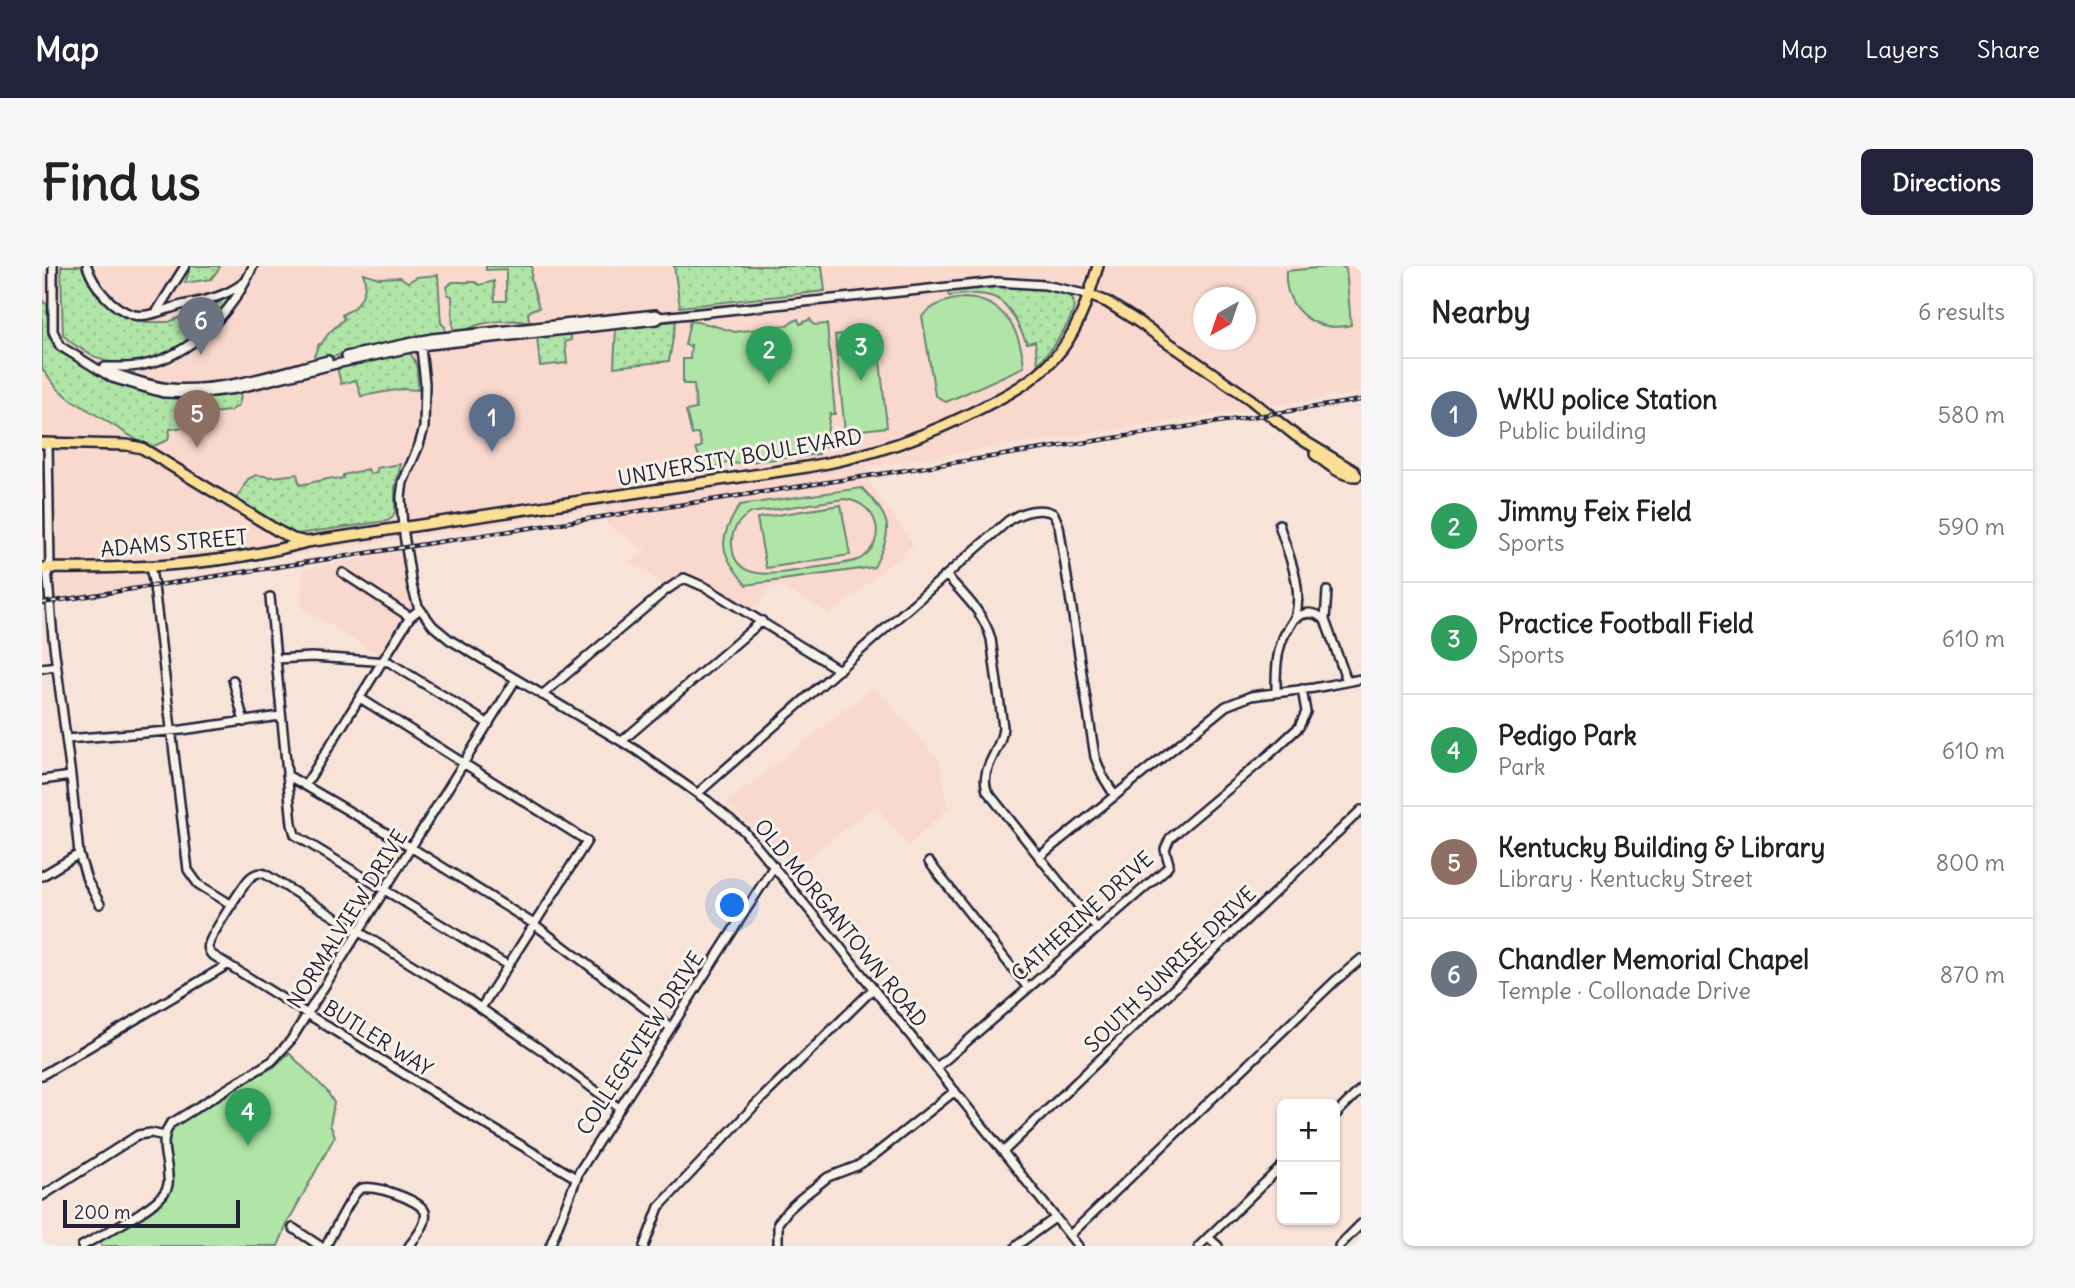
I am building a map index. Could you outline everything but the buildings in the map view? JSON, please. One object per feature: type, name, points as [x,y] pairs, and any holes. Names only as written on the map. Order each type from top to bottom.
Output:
[{"type":"main road","name":"UNIVERSITY BOULEVARD","points":[[307,542],[807,467],[894,447],[956,421],[1004,397],[1033,378],[1069,339],[1089,295],[1098,266]]},
{"type":"main road","points":[[1089,295],[1107,302],[1138,321],[1250,399],[1296,436],[1359,476]]},
{"type":"main road","points":[[45,443],[127,445],[142,448],[278,531],[293,539],[307,542]]},
{"type":"main road","name":"ADAMS STREET","points":[[46,568],[150,566],[273,552],[307,542]]},
{"type":"street","points":[[53,266],[52,323],[56,340],[66,350],[103,371],[167,388],[211,387],[241,382],[351,355],[420,343],[656,314],[662,317],[996,282],[1045,285],[1089,295]]},
{"type":"street","points":[[87,266],[104,296],[135,315],[208,301],[245,282]]},
{"type":"street","points":[[157,311],[185,266]]},
{"type":"street","points":[[93,366],[133,367],[175,354],[213,324],[237,296],[253,266]]},
{"type":"street","name":"OLD MORGANTOWN ROAD","points":[[420,343],[425,383],[424,428],[403,482],[401,497],[413,591],[420,609],[442,634],[622,741],[698,793],[744,831],[1078,1246]]},
{"type":"street","points":[[45,443],[46,568],[56,666],[79,854],[87,880],[100,904]]},
{"type":"street","points":[[698,793],[1014,517],[1043,510],[1051,511],[1056,517],[1095,758],[1115,796]]},
{"type":"street","points":[[1279,524],[1297,580],[1296,618]]},
{"type":"street","points":[[150,566],[188,870],[198,884],[232,905],[248,880],[262,872],[481,1008],[619,1108]]},
{"type":"street","points":[[343,573],[410,617]]},
{"type":"street","points":[[946,575],[979,613],[991,639],[1003,727],[1002,741],[986,772],[987,791],[1097,929]]},
{"type":"street","points":[[542,695],[681,579],[688,578],[839,670]]},
{"type":"street","points":[[1327,591],[1325,620],[1347,681]]},
{"type":"street","points":[[271,597],[280,716],[295,835],[507,965]]},
{"type":"street","points":[[306,784],[410,617],[420,609]]},
{"type":"street","points":[[1276,692],[1279,649],[1288,627],[1303,614],[1311,613],[1325,620]]},
{"type":"street","points":[[622,741],[762,621]]},
{"type":"street","points":[[276,659],[312,657],[383,660],[489,724]]},
{"type":"street","points":[[42,668],[56,666]]},
{"type":"street","points":[[1039,857],[1226,706],[1251,696],[1361,679]]},
{"type":"street","points":[[233,680],[244,722]]},
{"type":"street","name":"NORMALVIEW DRIVE","points":[[165,1136],[174,1121],[276,1058],[296,1033],[516,680]]},
{"type":"street","name":"CATHERINE DRIVE","points":[[936,1068],[1166,869],[1169,863],[1165,847],[1170,838],[1299,727],[1306,712],[1302,689]]},
{"type":"street","points":[[360,698],[587,841],[481,1008]]},
{"type":"street","points":[[66,739],[170,731],[280,716]]},
{"type":"street","points":[[287,775],[306,784],[534,924],[671,1028]]},
{"type":"street","points":[[42,780],[71,776]]},
{"type":"street","name":"SOUTH SUNRISE DRIVE","points":[[1003,1152],[1361,810]]},
{"type":"street","points":[[42,876],[79,854]]},
{"type":"street","points":[[929,862],[1028,988]]},
{"type":"street","name":"COLLEGEVIEW DRIVE","points":[[550,1246],[576,1178],[774,866]]},
{"type":"street","name":"BUTLER WAY","points":[[232,905],[208,946],[211,954],[576,1178]]},
{"type":"street","points":[[1070,1236],[1361,959]]},
{"type":"street","points":[[42,1075],[227,965]]},
{"type":"street","points":[[644,1246],[659,1207],[757,1103],[873,989]]},
{"type":"street","points":[[1340,1110],[1361,1089]]},
{"type":"street","points":[[778,1246],[778,1223],[800,1199],[828,1177],[867,1160],[955,1091]]},
{"type":"street","points":[[42,1196],[138,1135],[151,1133],[165,1136],[164,1153],[169,1179],[163,1194],[150,1205],[82,1246]]},
{"type":"street","points":[[1199,1246],[1277,1171]]},
{"type":"street","points":[[326,1246],[354,1195],[360,1189],[368,1187],[401,1196],[422,1207],[425,1213],[424,1223],[409,1246]]},
{"type":"street","points":[[1016,1246],[1055,1217]]},
{"type":"street","points":[[1339,1246],[1361,1224]]},
{"type":"street","points":[[293,1228],[320,1246]]},
{"type":"street","points":[[1208,1237],[1218,1246]]},
{"type":"shaded area","points":[[42,266],[1361,266],[1361,392],[866,467],[871,486],[914,545],[829,615],[778,586],[769,588],[754,612],[689,575],[674,578],[665,585],[630,563],[646,549],[608,526],[603,508],[374,543],[147,572],[148,584],[54,598],[51,573],[42,573]]},
{"type":"shaded area","points":[[400,551],[411,606],[408,610],[344,570],[338,571],[405,616],[383,653],[379,655],[302,608],[303,570]]},
{"type":"shaded area","points":[[874,687],[939,760],[948,808],[909,846],[876,806],[794,867],[727,803]]},
{"type":"green space","points":[[61,266],[83,266],[104,301],[130,318],[142,322],[169,322],[218,303],[242,286],[212,322],[175,351],[133,365],[111,363],[81,349],[63,334]]},
{"type":"green space","points":[[191,266],[220,267],[211,279],[185,283]]},
{"type":"green space","points":[[486,266],[532,266],[531,280],[539,308],[528,313],[533,324],[494,322],[453,333],[452,296],[448,295],[447,287],[452,282],[475,282],[480,285],[494,281],[495,301],[506,301],[506,269],[486,270]]},
{"type":"green space","points":[[674,266],[822,266],[825,291],[680,307]]},
{"type":"green space","points":[[1341,266],[1346,269],[1351,325],[1325,326],[1304,316],[1290,297],[1286,285],[1286,271]]},
{"type":"green space","points":[[363,273],[379,278],[400,277],[408,282],[417,277],[438,275],[441,323],[445,327],[445,334],[316,360],[314,356],[319,344],[344,319],[342,315],[356,306],[362,297],[365,288]]},
{"type":"green space","points":[[1010,286],[1060,292],[1071,297],[1074,303],[1073,312],[1063,332],[1038,364],[1035,341],[1027,343],[1013,316],[1000,300],[980,294],[949,296],[947,291]]},
{"type":"green space","points":[[964,298],[990,304],[1008,319],[1019,341],[1024,367],[946,402],[935,395],[922,316],[942,303]]},
{"type":"green space","points":[[42,300],[47,305],[48,336],[58,351],[109,379],[177,396],[183,412],[189,417],[187,427],[170,429],[168,440],[147,446],[58,389],[42,369]]},
{"type":"green space","points":[[798,319],[800,324],[810,319],[814,325],[827,324],[835,414],[830,414],[825,447],[817,446],[820,449],[819,454],[731,464],[729,461],[706,471],[696,449],[702,446],[698,433],[692,435],[686,411],[696,409],[694,384],[683,384],[683,359],[690,359],[691,344],[685,345],[690,321],[735,332],[787,325]]},
{"type":"green space","points":[[676,321],[669,361],[614,367],[616,327]]},
{"type":"green space","points":[[877,331],[887,427],[845,432],[835,335]]},
{"type":"green space","points":[[571,332],[571,340],[565,342],[567,363],[540,366],[537,336]]},
{"type":"green space","points":[[408,352],[416,364],[418,390],[402,389],[361,396],[356,380],[341,384],[337,367]]},
{"type":"green space","points":[[239,393],[239,405],[230,411],[192,415],[186,410],[183,401],[185,398]]},
{"type":"green space","points":[[401,464],[395,487],[395,512],[387,521],[297,534],[289,532],[236,500],[248,479],[256,475],[273,477],[297,474],[300,485],[343,478],[343,475],[368,469],[370,474],[377,472],[376,468]]},
{"type":"green space","points":[[862,488],[884,517],[887,525],[885,543],[874,567],[746,585],[726,555],[724,547],[727,529],[740,505]],"holes":[[[844,499],[855,502],[871,514],[877,532],[875,542],[860,559],[843,564],[763,574],[751,572],[735,558],[732,544],[734,530],[750,513]]]},
{"type":"green space","points":[[841,505],[850,555],[766,568],[757,518]]},
{"type":"green space","points":[[289,1053],[327,1091],[334,1103],[330,1125],[335,1136],[289,1220],[278,1246],[102,1246],[99,1241],[156,1206],[167,1195],[173,1174],[167,1144],[175,1123],[274,1067]]},
{"type":"railway","points":[[42,603],[1361,400]]},
{"type":"place","name":"Chandler Memorial Chapel","points":[[201,355]]},
{"type":"place","name":"Practice Football Field","points":[[861,381]]},
{"type":"place","name":"Jimmy Feix Field","points":[[769,384]]},
{"type":"place","name":"Kentucky Building & Library","points":[[197,448]]},
{"type":"place","name":"WKU police Station","points":[[492,452]]},
{"type":"place","name":"Pedigo Park","points":[[248,1146]]}]
